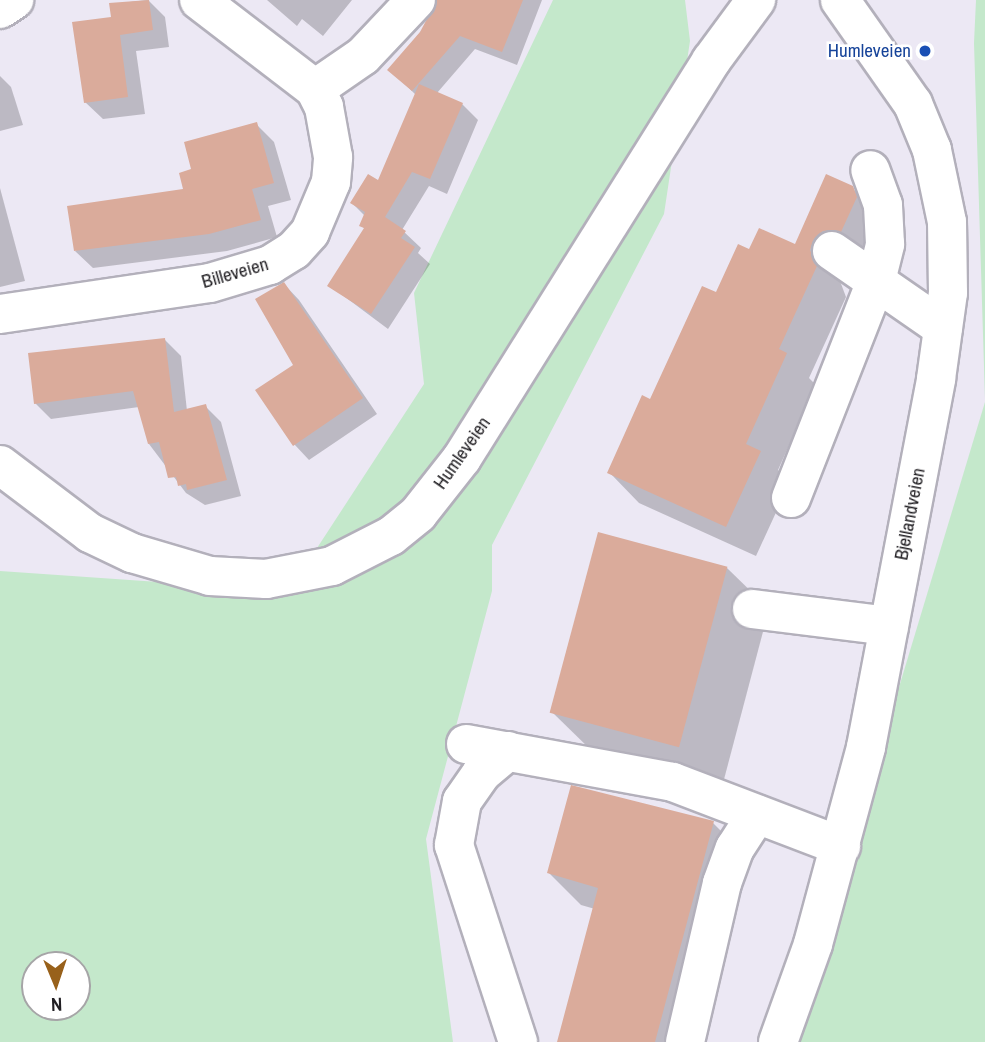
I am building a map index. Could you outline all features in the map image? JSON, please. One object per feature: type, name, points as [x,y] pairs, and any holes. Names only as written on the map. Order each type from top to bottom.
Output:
[{"type":"street","points":[[0,9],[14,0]]},
{"type":"street","points":[[199,0],[316,89],[362,56],[416,0]]},
{"type":"street","name":"Humleveien","points":[[0,465],[90,533],[132,553],[210,576],[267,579],[332,566],[391,536],[418,514],[462,457],[711,61],[756,0]]},
{"type":"street","name":"Bjellandveien","points":[[778,1042],[841,846],[889,626],[948,293],[947,222],[932,149],[913,104],[840,0]]},
{"type":"street","name":"Billeveien","points":[[0,314],[209,283],[270,265],[294,250],[323,209],[331,182],[326,120],[316,89]]},
{"type":"street","points":[[791,498],[876,281],[885,244],[883,205],[870,170]]},
{"type":"street","points":[[832,251],[943,328]]},
{"type":"street","points":[[752,608],[889,626]]},
{"type":"street","points":[[466,744],[673,782],[841,846]]},
{"type":"street","points":[[508,751],[481,774],[461,801],[454,845],[518,1042]]},
{"type":"street","points":[[685,1042],[722,883],[735,848],[757,814]]},
{"type":"green space","points":[[553,0],[685,0],[690,41],[664,214],[492,545],[492,591],[426,839],[453,1042],[0,1042],[0,571],[289,591],[424,384],[414,293]]},
{"type":"green space","points":[[976,0],[985,0],[985,399],[974,43]]},
{"type":"green space","points":[[985,402],[985,1042],[792,1042]]},
{"type":"building","points":[[149,0],[153,30],[120,35],[128,97],[84,103],[72,22],[111,17],[109,3]]},
{"type":"building","points":[[437,0],[523,0],[502,52],[460,36],[412,91],[387,70],[420,32]]},
{"type":"building","points":[[419,84],[463,103],[430,179],[412,172],[385,217],[406,231],[401,238],[415,247],[371,314],[327,286],[364,228],[359,226],[365,212],[350,203],[368,174],[378,180]]},
{"type":"building","points":[[257,122],[274,183],[252,189],[261,220],[209,234],[74,251],[67,206],[183,189],[179,173],[191,169],[184,142]]},
{"type":"building","points":[[826,174],[853,186],[857,197],[841,232],[823,231],[814,239],[810,250],[817,266],[779,349],[787,353],[746,444],[761,451],[726,527],[607,473],[642,395],[650,399],[702,286],[716,292],[738,244],[749,249],[759,228],[795,244]]},
{"type":"building","points":[[284,282],[363,398],[293,446],[255,390],[293,365],[255,299]]},
{"type":"building","points":[[165,338],[174,412],[206,404],[227,480],[187,490],[186,484],[178,486],[176,477],[168,478],[159,442],[148,444],[133,391],[34,404],[28,353]]},
{"type":"building","points":[[598,532],[727,567],[679,747],[550,713]]},
{"type":"building","points":[[571,785],[714,821],[655,1042],[557,1042],[598,888],[547,873]]},
{"type":"place","name":"Humleveien","points":[[925,51]]}]
